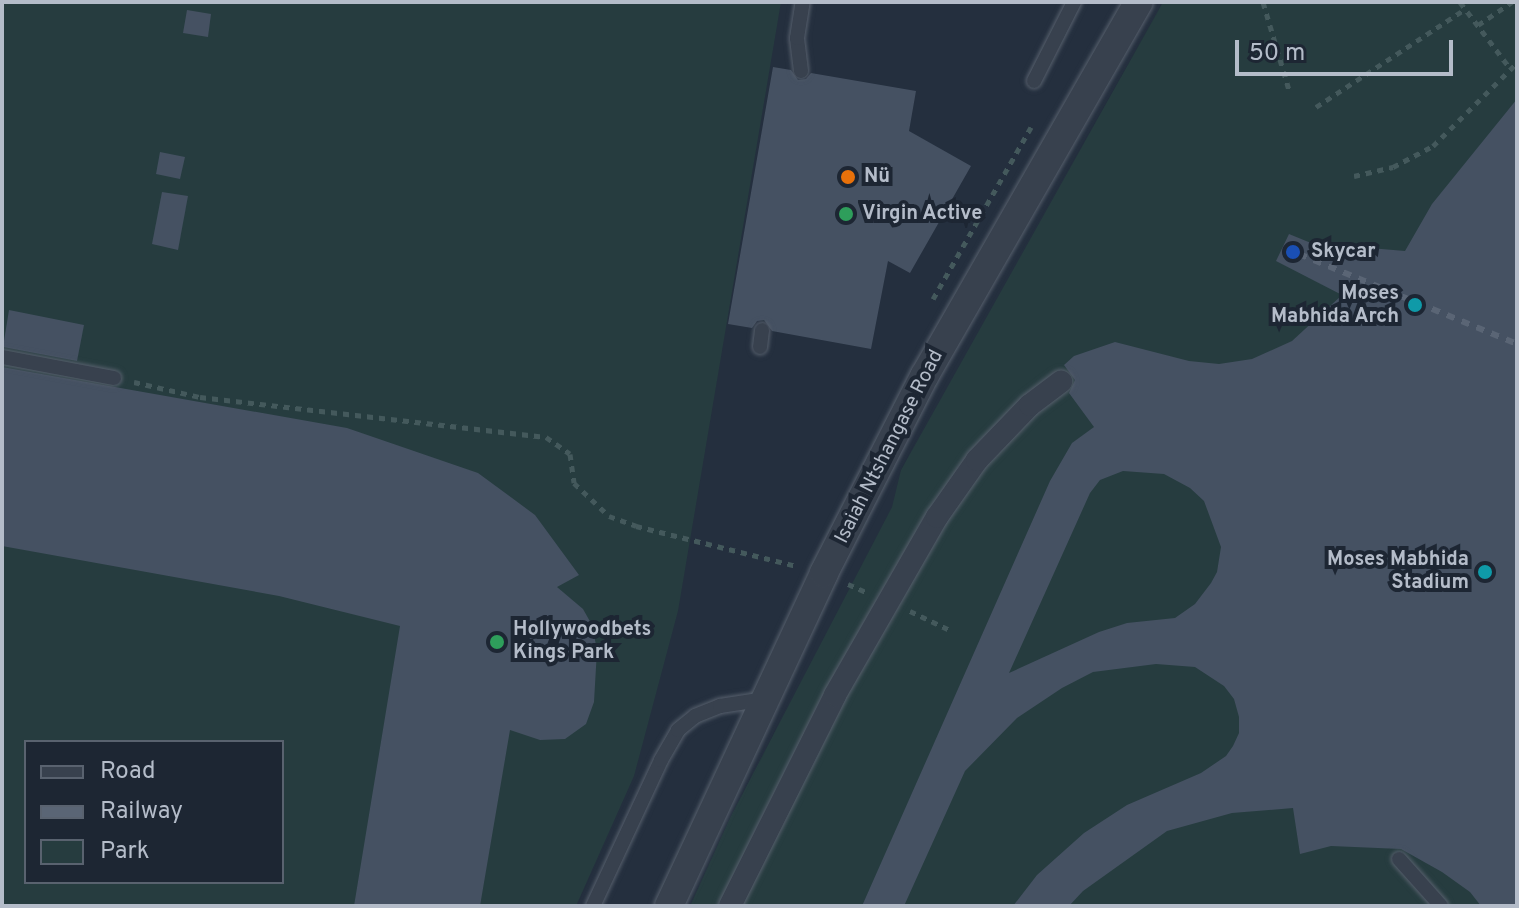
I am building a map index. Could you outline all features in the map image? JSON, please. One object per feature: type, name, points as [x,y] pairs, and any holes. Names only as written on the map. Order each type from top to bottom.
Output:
[{"type":"street","name":"Isaiah Ntshangase Road","points":[[669,906],[824,573],[925,375],[1139,2]]},
{"type":"street","points":[[730,906],[835,695],[937,517],[977,460],[1030,405],[1061,382]]},
{"type":"lane","points":[[801,71],[797,44],[803,2]]},
{"type":"lane","points":[[1034,81],[1074,2]]},
{"type":"lane","points":[[760,347],[762,330]]},
{"type":"lane","points":[[2,357],[114,378]]},
{"type":"lane","points":[[593,906],[654,773],[678,730],[695,716],[720,706],[765,699]]},
{"type":"lane","points":[[1399,859],[1441,906]]},
{"type":"path","points":[[1263,2],[1289,90]]},
{"type":"path","points":[[1460,2],[1510,68]]},
{"type":"path","points":[[1478,25],[1512,2]]},
{"type":"path","points":[[1316,107],[1465,9]]},
{"type":"path","points":[[1354,176],[1393,167],[1433,146],[1517,63]]},
{"type":"path","points":[[114,378],[200,397],[546,437],[570,454],[574,483],[609,516],[636,526],[824,573],[952,631]]},
{"type":"green space","points":[[2,2],[781,2],[678,611],[634,776],[576,906],[2,906]]},
{"type":"green space","points":[[1163,2],[1517,2],[1517,906],[690,906],[731,816],[892,507],[901,470]]},
{"type":"building","points":[[187,10],[211,14],[208,37],[183,33]]},
{"type":"building","name":"Virgin Active","points":[[773,67],[791,70],[798,80],[806,79],[811,73],[916,91],[909,131],[971,166],[910,273],[888,261],[871,349],[772,331],[764,320],[757,321],[752,328],[728,324]]},
{"type":"building","points":[[1517,99],[1517,906],[1481,906],[1470,892],[1442,872],[1401,849],[1331,846],[1300,854],[1293,808],[1232,813],[1167,831],[1083,891],[1069,906],[1013,906],[1037,875],[1084,833],[1127,805],[1201,773],[1226,756],[1233,746],[1239,733],[1239,717],[1234,699],[1224,686],[1195,667],[1156,664],[1093,672],[1017,718],[965,771],[904,906],[862,906],[1050,481],[1072,443],[1094,427],[1069,393],[1075,380],[1064,365],[1074,356],[1115,342],[1189,361],[1219,364],[1252,359],[1292,341],[1342,295],[1276,261],[1289,234],[1311,243],[1405,251],[1432,204]],"holes":[[[1123,471],[1164,474],[1190,488],[1204,501],[1221,547],[1217,572],[1195,604],[1175,618],[1127,623],[1099,632],[1009,673],[1090,493],[1100,480]]]},
{"type":"building","points":[[160,152],[185,157],[180,179],[156,174]]},
{"type":"building","points":[[162,192],[188,196],[178,250],[152,244]]},
{"type":"building","points":[[9,310],[84,325],[77,361],[3,347]]},
{"type":"building","name":"Hollywoodbets Kings Park","points":[[2,367],[347,428],[478,473],[535,515],[579,575],[557,587],[583,609],[592,625],[597,650],[594,702],[586,724],[565,739],[540,740],[510,730],[480,906],[354,906],[400,626],[279,596],[2,546]]},
{"type":"railway","points":[[1299,254],[1517,344]]},
{"type":"place","name":"Nü","points":[[848,177]]},
{"type":"place","name":"Virgin Active","points":[[846,214]]},
{"type":"place","name":"Skycar","points":[[1293,252]]},
{"type":"place","name":"Moses Mabhida Arch","points":[[1415,305]]},
{"type":"place","name":"Moses Mabhida Stadium","points":[[1485,572]]},
{"type":"place","name":"Hollywoodbets Kings Park","points":[[497,642]]}]
